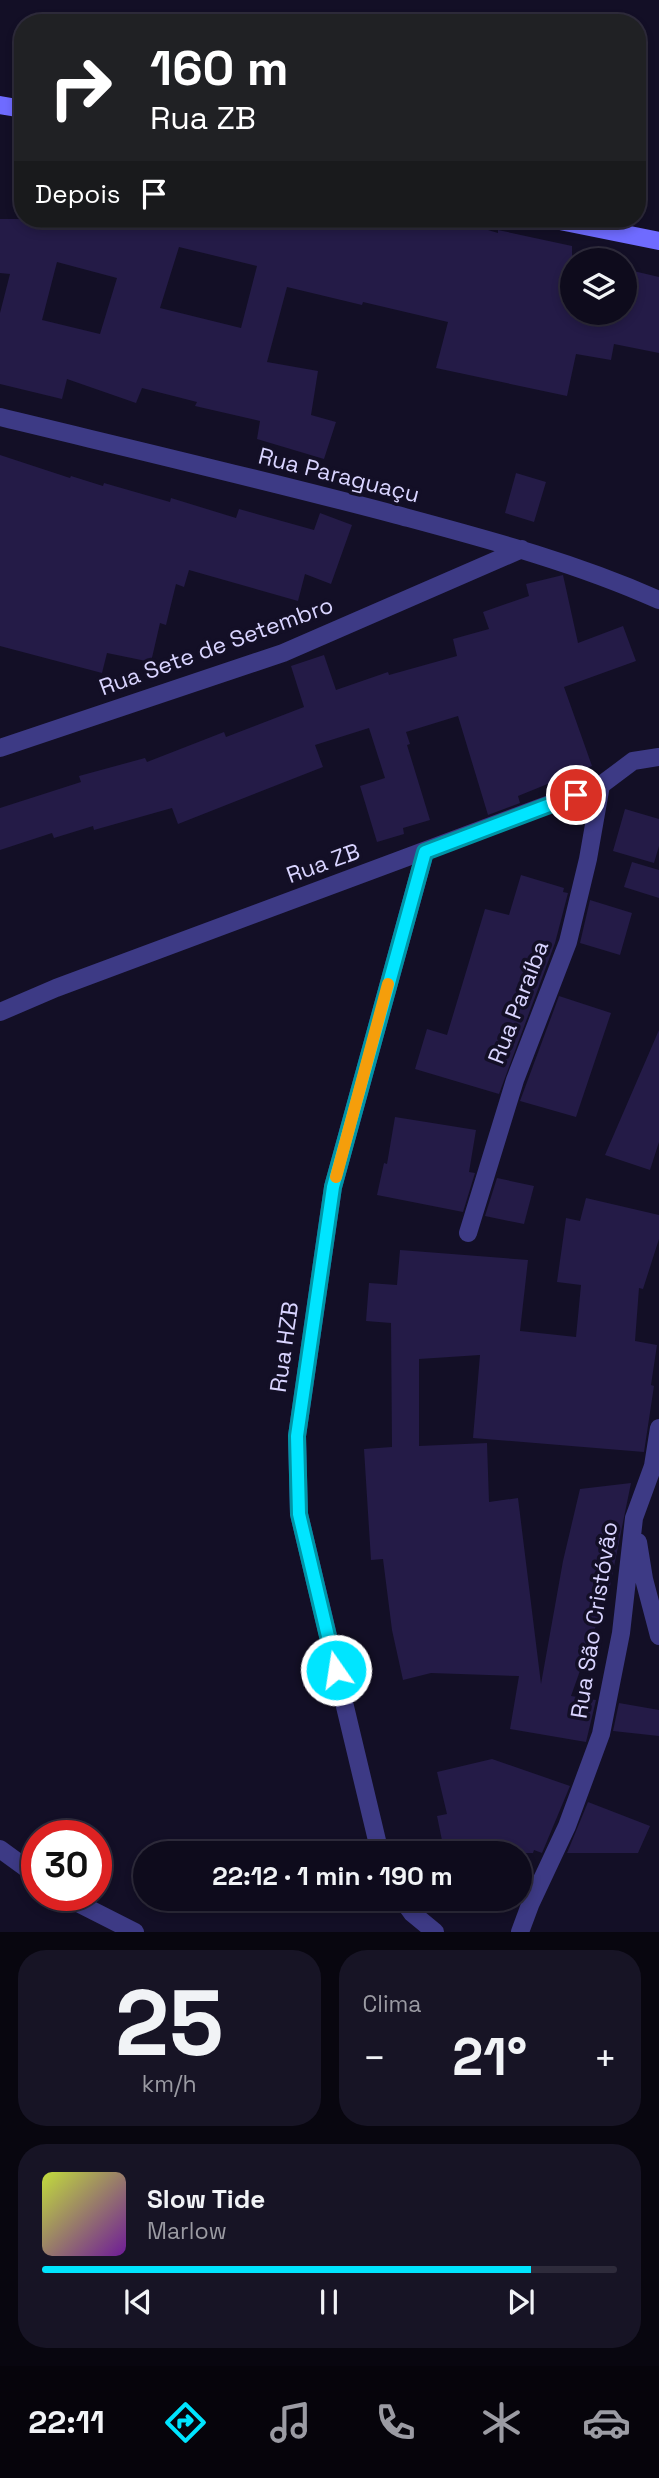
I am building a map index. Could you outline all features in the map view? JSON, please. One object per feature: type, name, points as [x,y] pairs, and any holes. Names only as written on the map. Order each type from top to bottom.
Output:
[{"type":"main road","points":[[595,228],[659,241]]},
{"type":"street","name":"Rua Paraguaçu","points":[[0,417],[330,497],[522,549],[618,582],[659,600]]},
{"type":"street","name":"Rua Sete de Setembro","points":[[0,748],[283,653],[522,549]]},
{"type":"street","name":"Rua ZB","points":[[0,1012],[56,988],[601,785],[634,761],[659,757]]},
{"type":"street","name":"Rua Paraíba","points":[[468,1233],[514,1080],[568,942],[588,859],[601,785]]},
{"type":"street","name":"Rua HZB","points":[[377,1841],[299,1514],[297,1436],[333,1187],[425,852]]},
{"type":"street","name":"Rua São Cristóvão","points":[[520,1932],[567,1826],[601,1734],[621,1633],[634,1518],[653,1466],[659,1428]]},
{"type":"street","points":[[634,1518],[644,1579],[659,1636]]},
{"type":"street","points":[[0,1849],[21,1864]]},
{"type":"street","points":[[94,1911],[135,1932]]},
{"type":"street","points":[[411,1911],[435,1932]]},
{"type":"building","points":[[0,219],[14,219],[14,228],[481,228],[572,246],[560,248],[560,325],[637,325],[637,272],[659,277],[659,353],[614,344],[611,360],[576,354],[567,396],[436,368],[448,322],[287,287],[267,362],[318,371],[311,415],[336,422],[324,459],[257,439],[260,421],[195,406],[197,402],[142,388],[136,403],[67,379],[62,399],[0,384],[0,313],[10,274],[0,273]],"holes":[[[179,247],[257,266],[241,328],[160,308]],[[57,262],[117,278],[100,334],[42,320]]]},
{"type":"building","points":[[0,455],[70,478],[71,476],[103,486],[104,483],[170,502],[171,498],[236,518],[239,509],[314,530],[320,513],[352,525],[331,584],[305,574],[298,601],[189,570],[184,587],[176,584],[166,625],[160,623],[151,662],[107,653],[102,673],[0,646]]},
{"type":"building","points":[[516,473],[546,482],[534,522],[505,513]]},
{"type":"building","points":[[563,575],[578,643],[623,626],[636,661],[564,687],[592,766],[518,796],[520,803],[488,815],[458,716],[406,732],[410,744],[407,745],[430,820],[403,828],[404,834],[377,842],[360,786],[385,778],[369,728],[315,745],[323,767],[178,824],[172,808],[94,830],[93,826],[54,838],[52,833],[0,850],[0,808],[81,782],[79,776],[145,758],[147,762],[224,732],[226,737],[304,707],[291,666],[324,655],[336,690],[388,672],[389,675],[457,656],[453,639],[489,629],[483,612],[529,596],[526,584]]},
{"type":"building","points":[[625,809],[659,819],[659,846],[654,863],[613,851]]},
{"type":"building","points":[[632,862],[659,870],[659,898],[624,887]]},
{"type":"building","points":[[521,875],[564,888],[563,892],[568,893],[555,943],[499,1094],[415,1069],[427,1029],[447,1035],[485,909],[509,915]]},
{"type":"building","points":[[590,900],[632,913],[620,955],[580,943]]},
{"type":"building","points":[[559,996],[611,1013],[576,1117],[520,1101]]},
{"type":"building","points":[[659,1030],[659,1142],[650,1170],[605,1155]]},
{"type":"building","points":[[395,1117],[476,1130],[469,1172],[475,1173],[463,1212],[377,1195],[384,1163],[387,1164]]},
{"type":"building","points":[[497,1178],[534,1186],[524,1224],[485,1216]]},
{"type":"building","points":[[586,1198],[659,1215],[659,1239],[643,1289],[639,1288],[635,1341],[657,1345],[644,1452],[473,1438],[480,1355],[419,1359],[419,1446],[487,1443],[489,1502],[518,1498],[541,1684],[563,1561],[580,1489],[631,1483],[610,1586],[571,1696],[596,1700],[586,1742],[510,1729],[519,1676],[431,1673],[403,1680],[392,1630],[383,1559],[371,1560],[364,1449],[392,1447],[391,1323],[366,1321],[369,1283],[397,1285],[400,1250],[528,1260],[520,1331],[576,1337],[581,1285],[557,1282],[566,1218],[580,1221]]},
{"type":"building","points":[[619,1703],[659,1710],[659,1736],[613,1731]]},
{"type":"building","points":[[492,1759],[570,1786],[542,1853],[534,1850],[532,1853],[532,1841],[442,1841],[437,1816],[447,1814],[437,1772]]},
{"type":"building","points":[[588,1802],[650,1826],[638,1853],[567,1853]]},
{"type":"slow traffic","points":[[336,1177],[388,984]]},
{"type":"route","points":[[336,1670],[299,1514],[297,1436],[333,1187],[410,903],[425,852],[576,795]]}]
